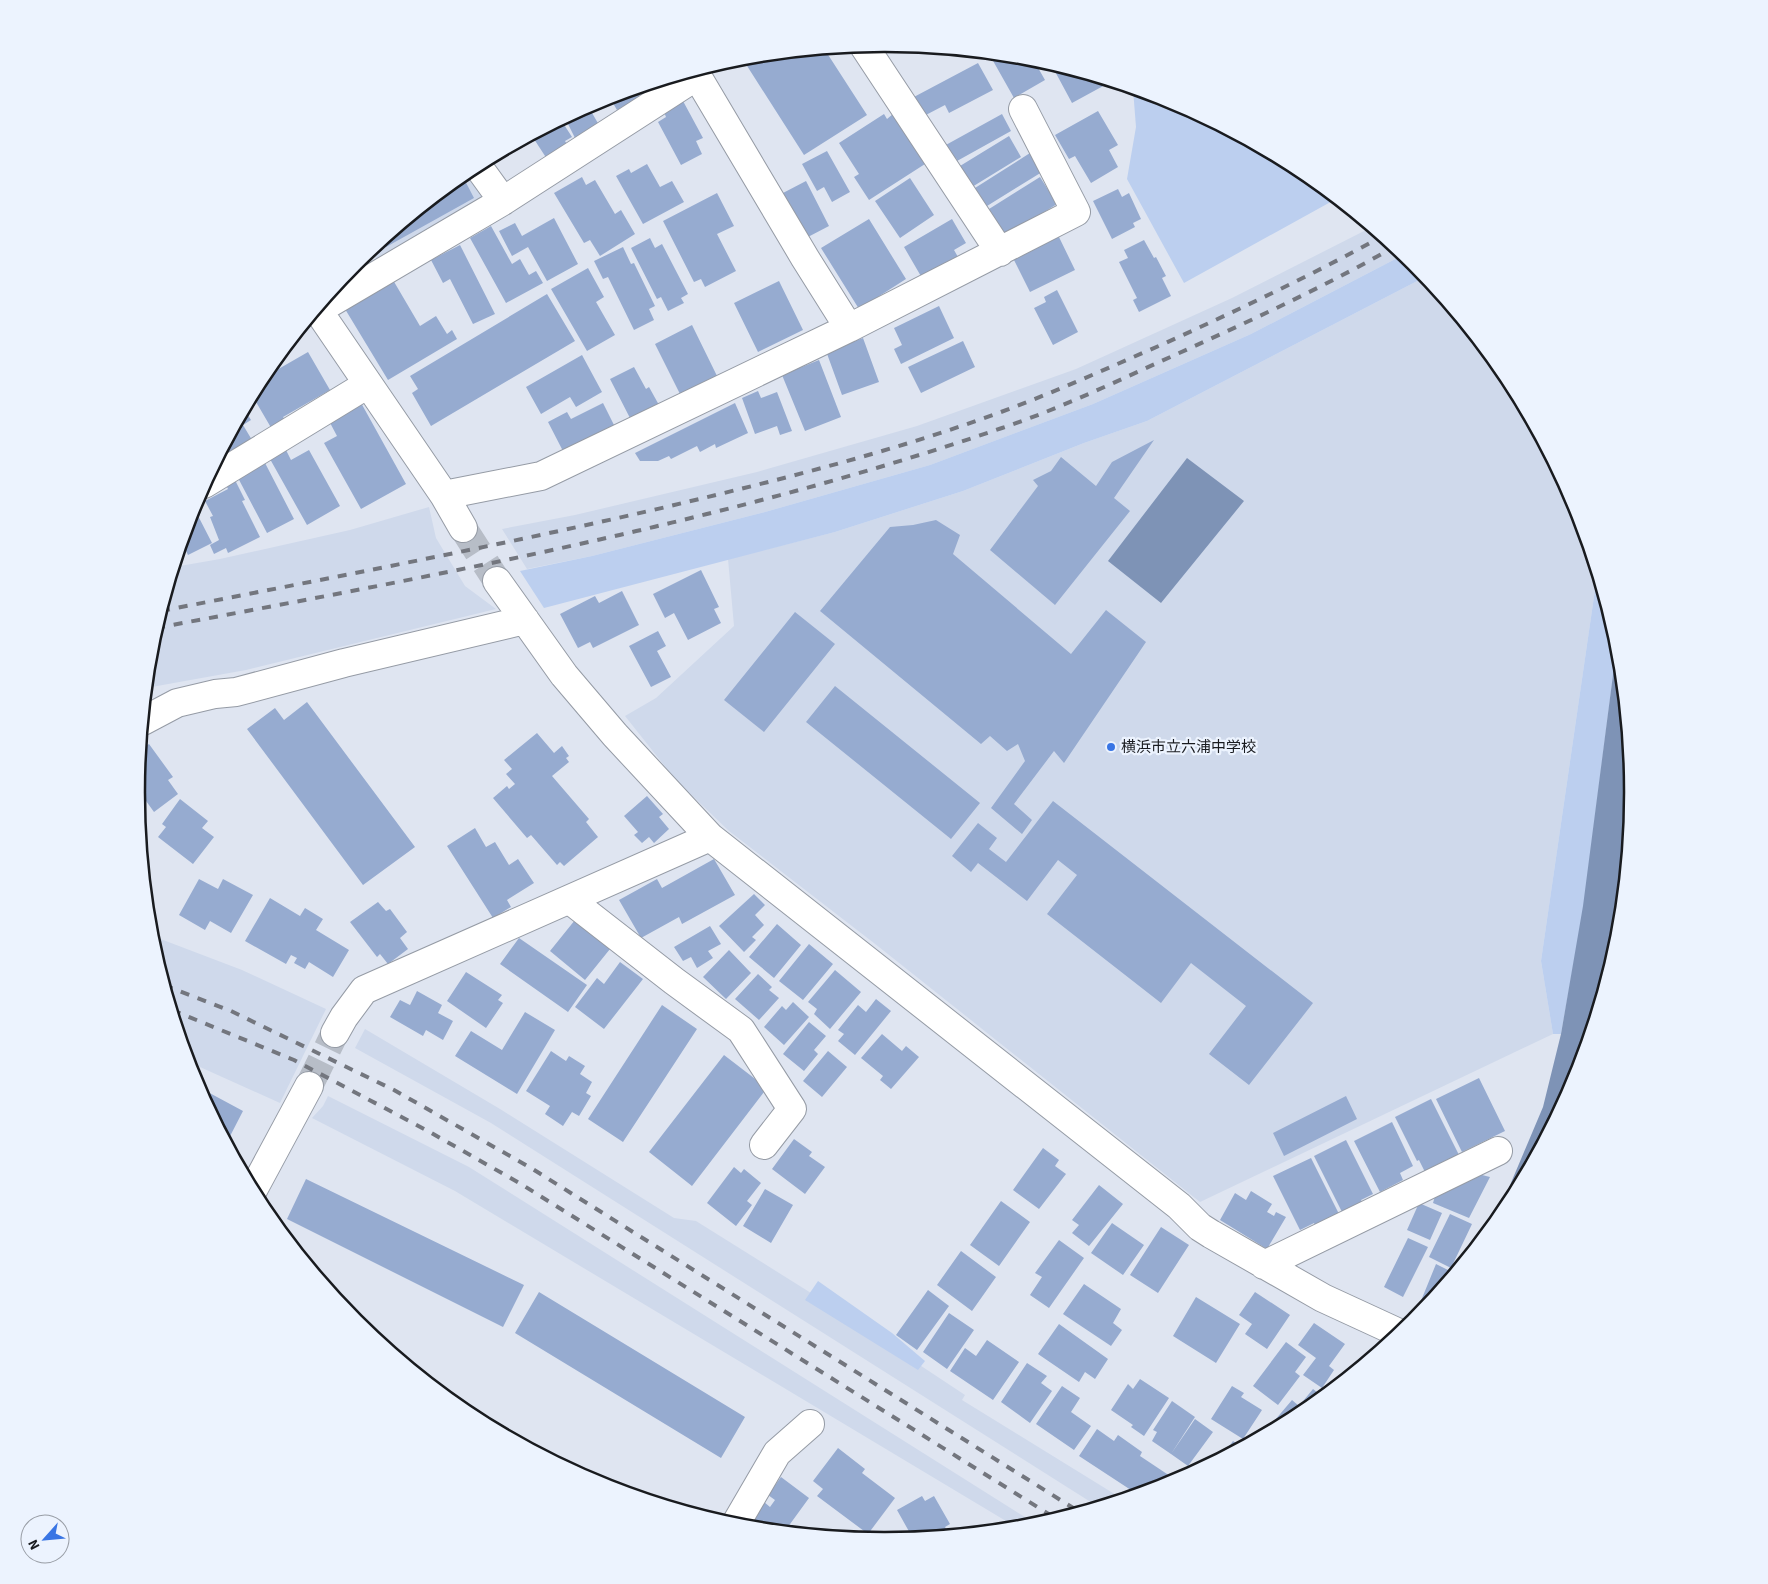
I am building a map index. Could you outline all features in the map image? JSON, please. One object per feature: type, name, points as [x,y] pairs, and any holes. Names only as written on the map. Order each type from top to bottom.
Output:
[{"type":"street","points":[[868,53],[1000,252]]},
{"type":"street","points":[[698,77],[805,258],[849,328]]},
{"type":"street","points":[[329,303],[503,202],[687,80]]},
{"type":"street","points":[[444,495],[541,476],[849,328],[1076,212],[1024,109]]},
{"type":"street","points":[[482,172],[503,202]]},
{"type":"street","points":[[320,314],[444,495],[463,528]]},
{"type":"street","points":[[216,477],[368,384]]},
{"type":"street","points":[[497,581],[570,682],[615,735],[710,837],[1179,1206],[1200,1226],[1323,1298],[1392,1329]]},
{"type":"street","points":[[149,718],[176,703],[215,694],[236,692],[344,663],[524,620]]},
{"type":"street","points":[[335,1033],[364,990],[710,837]]},
{"type":"street","points":[[570,900],[740,1030],[792,1109],[764,1145]]},
{"type":"street","points":[[256,1182],[309,1086]]},
{"type":"street","points":[[1264,1265],[1498,1151]]},
{"type":"street","points":[[740,1517],[777,1454],[810,1424]]},
{"type":"shaded area","points":[[1134,96],[1211,129],[1254,152],[1295,177],[1330,202],[1184,283],[1127,179],[1136,127]]},
{"type":"shaded area","points":[[474,176],[488,195],[378,262],[375,256],[396,236],[434,205]]},
{"type":"shaded area","points":[[1365,230],[1396,259],[1251,334],[1093,404],[930,465],[765,512],[592,556],[527,569],[502,529],[575,515],[757,472],[917,426],[1076,369],[1232,298]]},
{"type":"shaded area","points":[[1396,259],[1418,281],[1147,421],[1084,443],[963,491],[835,532],[544,608],[520,571],[592,556],[765,512],[930,465],[1093,404],[1251,334]]},
{"type":"shaded area","name":"横浜市立六浦中学校","points":[[1418,281],[1471,342],[1499,381],[1524,422],[1547,465],[1567,509],[1584,554],[1595,591],[1541,961],[1553,1034],[1200,1202],[879,947],[729,831],[675,779],[625,716],[656,698],[734,626],[728,559],[835,532],[963,491],[1084,443],[1147,421]]},
{"type":"shaded area","points":[[1187,458],[1244,501],[1161,603],[1108,561]]},
{"type":"shaded area","points":[[429,507],[436,538],[465,586],[496,609],[246,670],[152,687],[159,648],[180,566],[350,530]]},
{"type":"shaded area","points":[[1595,591],[1613,673],[1583,912],[1561,1034],[1553,1034],[1541,961]]},
{"type":"shaded area","points":[[1613,673],[1622,744],[1624,792],[1617,889],[1609,936],[1584,1030],[1567,1075],[1547,1119],[1510,1185],[1543,1107],[1561,1034],[1583,906]]},
{"type":"shaded area","points":[[160,939],[242,970],[326,1009],[280,1103],[198,1066],[184,1030]]},
{"type":"shaded area","points":[[365,1029],[500,1109],[674,1218],[696,1221],[811,1293],[965,1395],[962,1400],[1115,1494],[1090,1502],[491,1123],[355,1048]]},
{"type":"shaded area","points":[[328,1096],[469,1167],[1026,1517],[1006,1521],[455,1191],[312,1118],[323,1106]]},
{"type":"shaded area","points":[[818,1281],[892,1333],[925,1361],[918,1370],[805,1300]]},
{"type":"building","points":[[828,55],[867,115],[804,155],[747,66]]},
{"type":"building","points":[[993,61],[1039,70],[1045,80],[1014,98]]},
{"type":"building","points":[[978,63],[993,90],[949,113],[945,105],[922,117],[912,98]]},
{"type":"building","points":[[1056,74],[1103,86],[1072,103]]},
{"type":"building","points":[[639,95],[640,97],[617,110],[614,104]]},
{"type":"building","points":[[683,101],[703,138],[696,141],[702,154],[681,165],[658,122],[666,117],[664,112]]},
{"type":"building","points":[[1098,111],[1118,145],[1109,150],[1118,167],[1091,183],[1075,156],[1069,159],[1055,135]]},
{"type":"building","points":[[592,113],[599,125],[575,138],[568,124]]},
{"type":"building","points":[[884,114],[887,119],[893,114],[925,164],[869,200],[854,177],[859,174],[839,143]]},
{"type":"building","points":[[1002,114],[1011,131],[957,161],[956,158],[952,160],[944,146]]},
{"type":"building","points":[[565,126],[572,137],[565,141],[568,146],[547,159],[535,141]]},
{"type":"building","points":[[1009,136],[1021,157],[972,187],[960,166]]},
{"type":"building","points":[[827,151],[850,192],[832,202],[824,187],[817,191],[802,164]]},
{"type":"building","points":[[1030,153],[1042,172],[987,206],[975,188]]},
{"type":"building","points":[[647,164],[660,187],[672,181],[684,202],[643,224],[616,176],[629,169],[631,173]]},
{"type":"building","points":[[582,177],[586,185],[595,180],[615,214],[621,210],[635,234],[600,256],[590,240],[584,243],[554,193]]},
{"type":"building","points":[[1040,177],[1057,204],[1006,236],[989,209]]},
{"type":"building","points":[[910,178],[934,215],[900,238],[875,201]]},
{"type":"building","points":[[806,181],[829,226],[806,238],[783,193]]},
{"type":"building","points":[[466,182],[474,198],[386,247],[396,236],[434,205]]},
{"type":"building","points":[[1118,189],[1122,197],[1129,193],[1141,219],[1133,223],[1135,227],[1112,239],[1093,201]]},
{"type":"building","points":[[717,193],[734,226],[717,234],[736,271],[705,287],[701,279],[694,282],[663,221]]},
{"type":"building","points":[[554,218],[578,264],[547,281],[528,247],[512,256],[499,231],[515,223],[522,236]]},
{"type":"building","points":[[869,219],[906,279],[859,309],[821,248]]},
{"type":"building","points":[[952,219],[966,243],[954,250],[958,257],[922,278],[904,247]]},
{"type":"building","points":[[491,226],[512,264],[520,259],[529,275],[536,271],[543,283],[506,303],[470,238]]},
{"type":"building","points":[[1058,235],[1075,270],[1030,292],[1013,258]]},
{"type":"building","points":[[650,238],[655,248],[662,244],[688,294],[681,298],[684,303],[668,311],[661,297],[657,299],[631,248]]},
{"type":"building","points":[[1144,240],[1166,276],[1162,278],[1171,296],[1139,312],[1133,300],[1137,298],[1119,262],[1128,258],[1124,250]]},
{"type":"building","points":[[460,245],[495,314],[473,324],[450,279],[443,283],[431,260]]},
{"type":"building","points":[[623,247],[631,264],[634,263],[655,306],[649,309],[654,320],[634,330],[608,277],[603,279],[594,261]]},
{"type":"building","points":[[366,264],[368,267],[356,275]]},
{"type":"building","points":[[588,268],[604,297],[596,302],[615,335],[587,351],[551,289]]},
{"type":"building","points":[[393,280],[420,326],[436,316],[447,334],[452,330],[457,339],[388,380],[345,309]]},
{"type":"building","points":[[779,281],[803,330],[758,352],[734,303]]},
{"type":"building","points":[[1057,290],[1078,332],[1053,345],[1034,308],[1046,302],[1044,297]]},
{"type":"building","points":[[547,294],[575,341],[431,426],[412,393],[418,389],[410,376]]},
{"type":"building","points":[[939,306],[954,338],[901,364],[894,349],[902,345],[894,328]]},
{"type":"building","points":[[692,325],[718,378],[681,396],[655,344]]},
{"type":"building","points":[[863,338],[879,382],[842,395],[826,351]]},
{"type":"building","points":[[963,341],[975,367],[921,393],[908,367]]},
{"type":"building","points":[[308,352],[330,390],[283,417],[287,423],[273,431],[256,402],[277,370]]},
{"type":"building","points":[[582,355],[602,392],[576,407],[570,397],[541,414],[526,387]]},
{"type":"building","points":[[819,360],[841,417],[805,431],[782,375]]},
{"type":"building","points":[[634,367],[646,389],[649,387],[659,405],[631,420],[610,379]]},
{"type":"building","points":[[758,391],[761,398],[777,392],[792,431],[780,435],[777,426],[755,434],[742,398]]},
{"type":"building","points":[[360,401],[406,484],[361,509],[324,443],[337,436],[328,419]]},
{"type":"building","points":[[603,403],[615,427],[564,453],[548,422],[567,412],[571,419]]},
{"type":"building","points":[[735,403],[748,433],[716,448],[715,444],[700,452],[697,446],[671,459],[669,456],[658,461],[640,461],[635,453]]},
{"type":"building","points":[[248,415],[251,420],[243,425],[255,445],[223,464],[222,463]]},
{"type":"building","points":[[1154,440],[1114,498],[1130,511],[1055,605],[990,550],[1038,486],[1033,480],[1051,471],[1061,457],[1096,486],[1112,462]]},
{"type":"building","points":[[286,450],[291,460],[309,450],[340,506],[307,525],[270,459]]},
{"type":"building","points":[[264,461],[294,519],[267,533],[237,476]]},
{"type":"building","points":[[233,476],[245,500],[242,501],[260,537],[228,553],[226,548],[214,554],[210,545],[219,540],[210,517],[213,516],[205,501],[228,489],[224,481]]},
{"type":"building","points":[[198,516],[212,543],[188,555],[186,551]]},
{"type":"building","points":[[936,520],[960,535],[953,554],[1071,654],[1106,610],[1146,642],[1064,763],[1054,751],[1014,804],[1032,820],[1022,834],[991,808],[1025,761],[1018,744],[1007,751],[990,736],[981,744],[820,611],[890,527]]},
{"type":"building","points":[[701,570],[719,607],[714,609],[721,623],[688,640],[674,613],[665,618],[653,594]]},
{"type":"building","points":[[622,591],[639,625],[593,648],[590,642],[578,648],[560,614],[595,596],[599,603]]},
{"type":"building","points":[[795,612],[835,644],[764,732],[724,700]]},
{"type":"building","points":[[658,631],[666,646],[657,651],[671,677],[651,687],[629,646]]},
{"type":"building","points":[[835,686],[980,803],[951,839],[806,722]]},
{"type":"building","points":[[307,702],[415,847],[363,885],[247,729],[275,708],[284,720]]},
{"type":"building","points":[[537,733],[554,753],[562,746],[569,756],[566,758],[569,762],[552,776],[589,819],[586,822],[598,837],[564,866],[560,862],[557,865],[531,835],[527,838],[493,798],[507,786],[509,789],[515,784],[506,774],[512,769],[504,760]]},
{"type":"building","points":[[149,744],[173,777],[168,780],[178,794],[154,812],[145,800],[146,746]]},
{"type":"building","points":[[647,796],[663,814],[659,817],[669,829],[654,843],[649,837],[642,843],[634,835],[638,832],[624,816]]},
{"type":"building","points":[[180,799],[208,821],[202,828],[214,837],[193,864],[158,837],[166,827],[162,824]]},
{"type":"building","points":[[1053,801],[1313,1003],[1249,1085],[1209,1054],[1246,1006],[1191,963],[1161,1003],[1047,914],[1077,875],[1058,860],[1027,901],[978,863],[971,872],[952,856],[978,823],[997,838],[989,849],[1006,862]]},
{"type":"building","points":[[475,828],[486,847],[495,842],[509,865],[518,859],[534,883],[507,900],[511,907],[493,918],[447,846]]},
{"type":"building","points":[[714,859],[735,895],[682,924],[679,917],[641,938],[619,900],[657,879],[662,888]]},
{"type":"building","points":[[199,879],[218,889],[223,879],[253,895],[231,933],[210,921],[205,930],[179,915]]},
{"type":"building","points":[[754,894],[765,905],[755,915],[764,925],[752,937],[756,940],[744,952],[719,926]]},
{"type":"building","points":[[270,898],[300,916],[305,908],[323,919],[316,930],[349,950],[333,977],[309,962],[305,969],[294,963],[297,958],[291,955],[286,964],[245,941]]},
{"type":"building","points":[[378,902],[386,911],[390,909],[407,932],[400,938],[408,949],[388,964],[380,954],[377,957],[350,922]]},
{"type":"building","points":[[575,920],[610,949],[585,980],[550,951]]},
{"type":"building","points":[[777,924],[801,945],[774,978],[749,957]]},
{"type":"building","points":[[710,926],[721,944],[708,951],[713,958],[697,968],[691,957],[683,961],[674,947]]},
{"type":"building","points":[[519,938],[587,985],[568,1012],[500,964]]},
{"type":"building","points":[[809,944],[833,964],[803,1000],[779,981]]},
{"type":"building","points":[[729,950],[751,973],[726,999],[703,977]]},
{"type":"building","points":[[620,962],[643,979],[604,1029],[575,1007],[597,978],[604,984]]},
{"type":"building","points":[[835,970],[861,992],[830,1029],[814,1014],[817,1009],[808,1002]]},
{"type":"building","points":[[466,972],[502,995],[498,1000],[503,1003],[486,1028],[447,1001]]},
{"type":"building","points":[[758,974],[772,987],[769,990],[779,998],[759,1020],[735,999]]},
{"type":"building","points":[[417,991],[442,1005],[438,1013],[453,1021],[443,1040],[426,1030],[423,1036],[390,1017],[400,1000],[410,1005]]},
{"type":"building","points":[[876,999],[891,1011],[855,1055],[838,1041],[844,1034],[838,1030],[858,1005],[866,1012]]},
{"type":"building","points":[[793,1002],[809,1017],[784,1045],[764,1027],[782,1006],[786,1010]]},
{"type":"building","points":[[662,1005],[697,1029],[623,1142],[588,1119]]},
{"type":"building","points":[[525,1012],[555,1030],[517,1094],[455,1056],[471,1031],[502,1050]]},
{"type":"building","points":[[809,1022],[826,1036],[814,1050],[818,1054],[804,1071],[783,1054]]},
{"type":"building","points":[[882,1034],[902,1051],[906,1046],[919,1057],[891,1089],[880,1080],[883,1076],[861,1058]]},
{"type":"building","points":[[551,1051],[566,1061],[569,1056],[585,1066],[580,1074],[592,1082],[586,1093],[591,1096],[579,1116],[572,1112],[563,1126],[545,1114],[550,1106],[526,1091]]},
{"type":"building","points":[[828,1051],[847,1067],[822,1097],[803,1081]]},
{"type":"building","points":[[724,1055],[767,1088],[692,1186],[649,1152]]},
{"type":"building","points":[[1479,1078],[1505,1131],[1462,1152],[1436,1099]]},
{"type":"building","points":[[209,1093],[243,1111],[230,1136]]},
{"type":"building","points":[[1346,1096],[1357,1119],[1284,1156],[1273,1133]]},
{"type":"building","points":[[1431,1099],[1460,1157],[1426,1174],[1419,1160],[1417,1161],[1395,1117]]},
{"type":"building","points":[[1392,1122],[1413,1166],[1400,1173],[1403,1180],[1380,1192],[1354,1141]]},
{"type":"building","points":[[794,1139],[812,1152],[809,1156],[825,1167],[805,1194],[772,1169]]},
{"type":"building","points":[[1346,1140],[1373,1194],[1361,1200],[1363,1204],[1343,1214],[1314,1156]]},
{"type":"building","points":[[1043,1148],[1059,1160],[1055,1166],[1066,1174],[1039,1209],[1013,1190]]},
{"type":"building","points":[[1311,1158],[1341,1218],[1317,1230],[1314,1223],[1300,1230],[1273,1176]]},
{"type":"building","points":[[734,1167],[741,1173],[744,1169],[761,1183],[747,1201],[752,1205],[736,1226],[707,1203]]},
{"type":"building","points":[[1478,1174],[1490,1177],[1469,1218],[1433,1203],[1435,1196]]},
{"type":"building","points":[[306,1179],[524,1285],[503,1327],[287,1219]]},
{"type":"building","points":[[1099,1185],[1123,1204],[1089,1246],[1072,1233],[1079,1225],[1072,1220]]},
{"type":"building","points":[[765,1189],[793,1205],[771,1243],[743,1226]]},
{"type":"building","points":[[1251,1191],[1272,1204],[1267,1212],[1274,1216],[1276,1212],[1286,1217],[1267,1249],[1220,1220],[1235,1193],[1246,1200]]},
{"type":"building","points":[[1001,1201],[1030,1222],[999,1266],[970,1245]]},
{"type":"building","points":[[1419,1203],[1442,1213],[1430,1240],[1407,1230]]},
{"type":"building","points":[[1450,1214],[1472,1224],[1450,1268],[1429,1257]]},
{"type":"building","points":[[1112,1223],[1144,1245],[1123,1275],[1091,1253]]},
{"type":"building","points":[[1161,1227],[1189,1245],[1158,1293],[1130,1275]]},
{"type":"building","points":[[1408,1238],[1428,1247],[1403,1297],[1384,1287]]},
{"type":"building","points":[[1059,1240],[1084,1258],[1049,1308],[1030,1295],[1042,1277],[1035,1273]]},
{"type":"building","points":[[961,1251],[996,1277],[972,1311],[937,1285]]},
{"type":"building","points":[[1436,1264],[1448,1270],[1440,1280],[1421,1300]]},
{"type":"building","points":[[1084,1284],[1121,1309],[1113,1323],[1122,1330],[1111,1346],[1063,1314]]},
{"type":"building","points":[[928,1290],[949,1306],[917,1350],[896,1335]]},
{"type":"building","points":[[539,1292],[745,1417],[721,1458],[515,1333]]},
{"type":"building","points":[[1255,1292],[1290,1315],[1267,1349],[1245,1334],[1252,1324],[1239,1315]]},
{"type":"building","points":[[1196,1297],[1240,1324],[1216,1363],[1173,1336]]},
{"type":"building","points":[[949,1313],[974,1330],[947,1369],[923,1352]]},
{"type":"building","points":[[1314,1323],[1345,1344],[1329,1366],[1334,1370],[1322,1388],[1303,1375],[1316,1358],[1298,1345]]},
{"type":"building","points":[[1059,1324],[1108,1359],[1095,1379],[1085,1372],[1079,1382],[1038,1354]]},
{"type":"building","points":[[987,1340],[1019,1362],[993,1400],[950,1371],[965,1348],[976,1356]]},
{"type":"building","points":[[1286,1342],[1306,1357],[1295,1372],[1300,1376],[1278,1405],[1253,1386]]},
{"type":"building","points":[[1027,1363],[1047,1376],[1041,1383],[1052,1391],[1030,1423],[1001,1402]]},
{"type":"building","points":[[1140,1379],[1169,1398],[1144,1436],[1131,1427],[1133,1425],[1111,1410],[1128,1384],[1133,1389]]},
{"type":"building","points":[[1062,1386],[1080,1398],[1071,1412],[1091,1426],[1074,1450],[1036,1424]]},
{"type":"building","points":[[1232,1386],[1244,1393],[1241,1397],[1262,1410],[1242,1438],[1211,1419]]},
{"type":"building","points":[[1313,1389],[1316,1392],[1303,1401]]},
{"type":"building","points":[[1292,1400],[1298,1405],[1276,1418]]},
{"type":"building","points":[[1172,1401],[1195,1417],[1171,1454],[1152,1441],[1157,1432],[1153,1430]]},
{"type":"building","points":[[1195,1419],[1213,1432],[1189,1465],[1171,1454]]},
{"type":"building","points":[[1097,1429],[1114,1441],[1118,1435],[1142,1452],[1140,1456],[1168,1475],[1130,1489],[1079,1456]]},
{"type":"building","points":[[838,1448],[865,1469],[862,1473],[895,1498],[870,1531],[864,1531],[817,1496],[823,1489],[813,1481]]},
{"type":"building","points":[[781,1477],[809,1498],[789,1525],[753,1518],[764,1502],[770,1507],[775,1500],[768,1495]]},
{"type":"building","points":[[922,1496],[925,1501],[934,1496],[950,1524],[945,1527],[946,1529],[909,1531],[897,1510]]},
{"type":"tunnel","points":[[463,528],[497,581]]},
{"type":"tunnel","points":[[309,1086],[335,1033]]},
{"type":"railway","points":[[168,610],[540,535],[666,507],[877,453],[960,426],[1081,380],[1272,293],[1376,240]]},
{"type":"railway","points":[[164,626],[369,588],[582,543],[688,519],[898,461],[1046,412],[1287,303],[1387,251]]},
{"type":"railway","points":[[171,988],[231,1011],[394,1090],[531,1168],[1071,1507]]},
{"type":"railway","points":[[179,1013],[294,1060],[428,1131],[521,1184],[1046,1513]]},
{"type":"place","name":"横浜市立六浦中学校","points":[[1111,747]]}]
